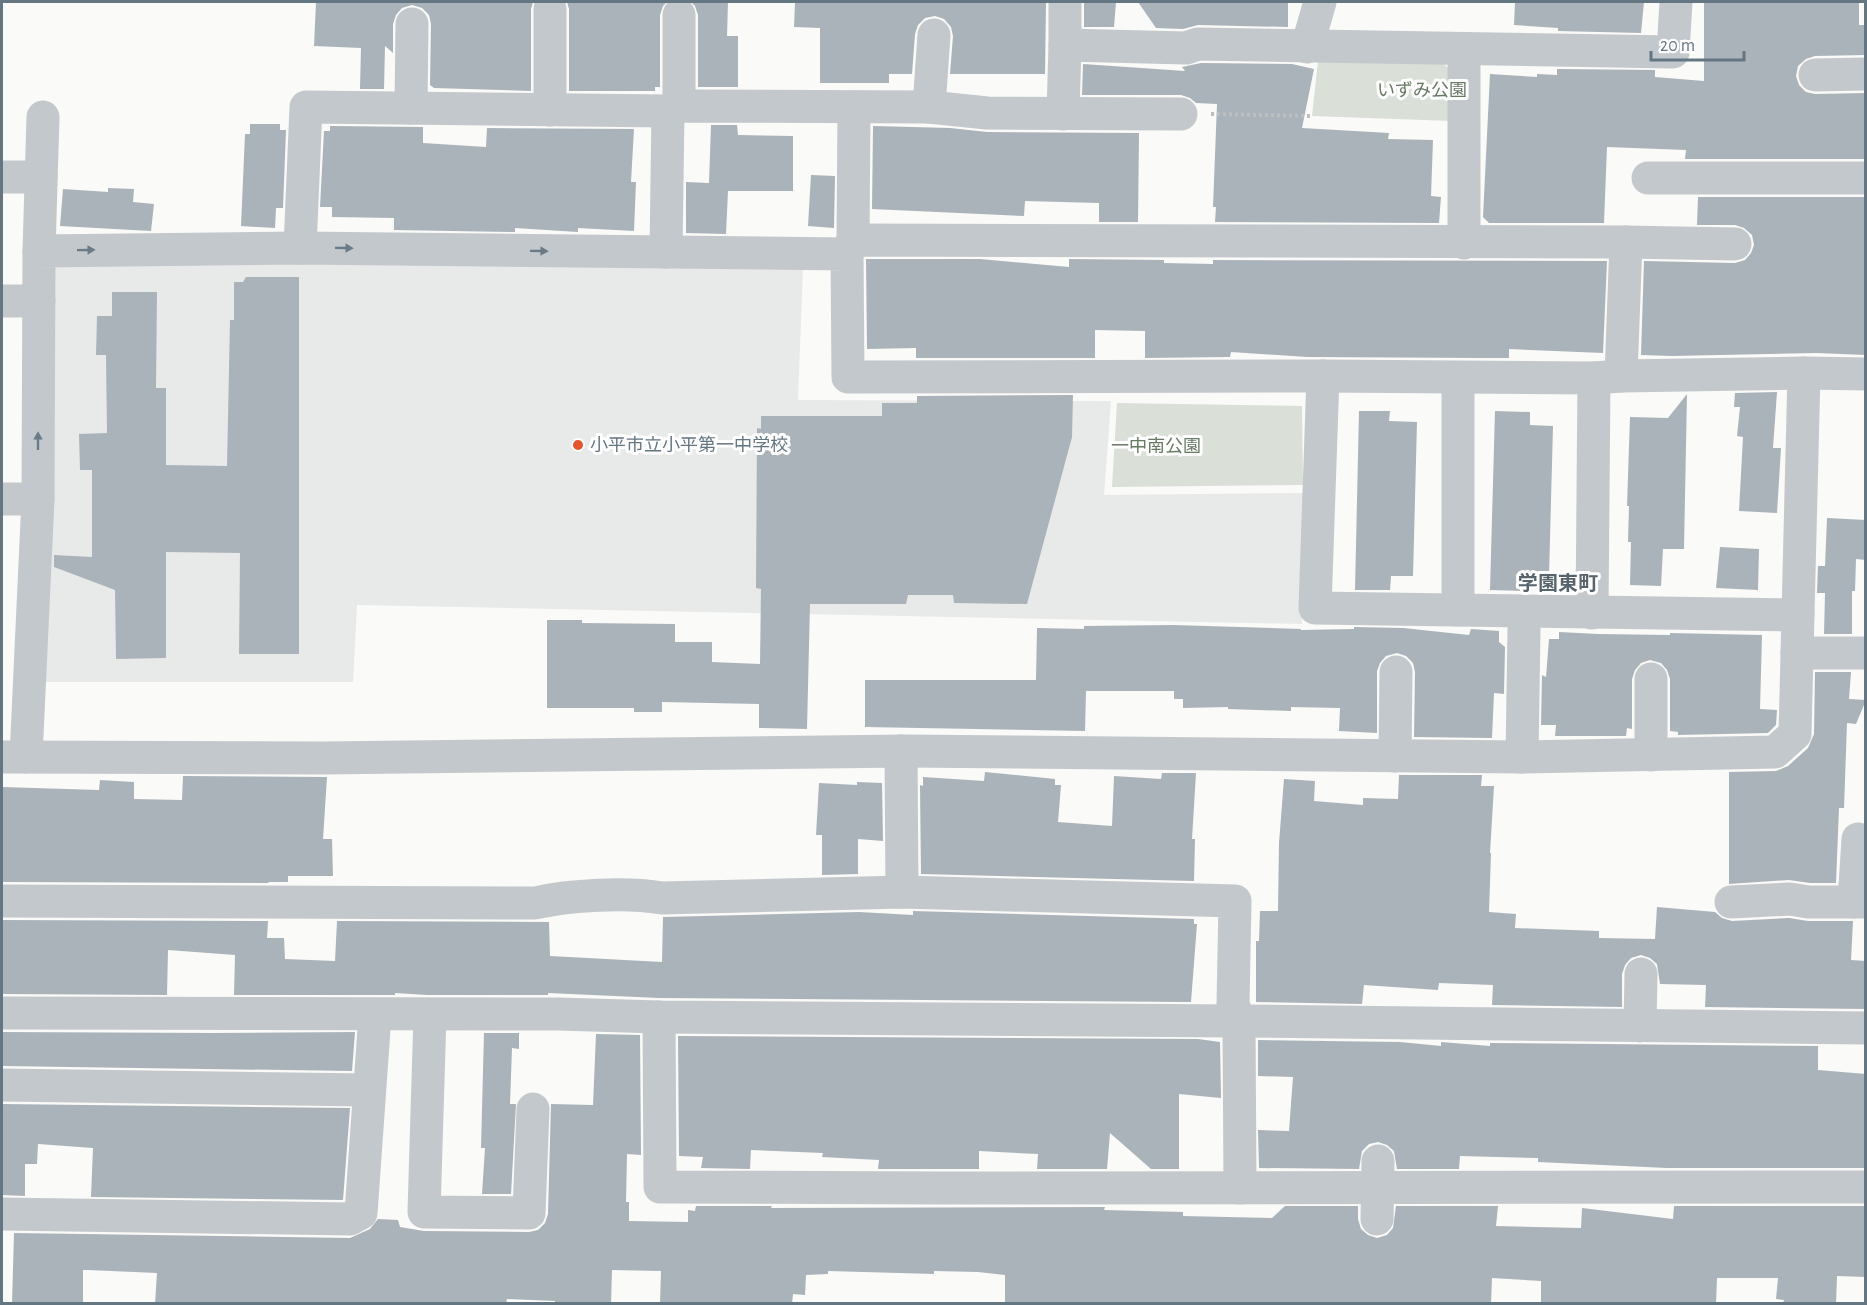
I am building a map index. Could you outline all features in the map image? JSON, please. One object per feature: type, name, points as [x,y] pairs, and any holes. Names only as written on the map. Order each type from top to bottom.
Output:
[{"type":"street","points":[[1063,114],[1065,2]]},
{"type":"street","points":[[1307,47],[1320,2]]},
{"type":"street","points":[[1065,45],[1186,48],[1198,44],[1673,52],[1676,2]]},
{"type":"street","points":[[550,9],[550,110]]},
{"type":"street","points":[[666,252],[679,15]]},
{"type":"street","points":[[411,108],[412,24]]},
{"type":"street","points":[[929,107],[934,35]]},
{"type":"street","points":[[1464,50],[1464,243]]},
{"type":"street","points":[[1815,75],[1866,74]]},
{"type":"street","points":[[300,248],[306,107],[550,110],[929,107],[987,113],[1182,114]]},
{"type":"street","points":[[854,107],[849,377],[1458,378],[1804,373],[1866,375]]},
{"type":"street","points":[[44,117],[39,251],[38,499],[14,757],[324,758],[901,751],[1522,757],[1775,752],[1795,734],[1804,373]]},
{"type":"street","points":[[2,177],[41,177]]},
{"type":"street","points":[[1648,178],[1866,178]]},
{"type":"street","points":[[39,251],[300,248],[666,252],[850,247],[1464,243],[1735,244]]},
{"type":"street","points":[[1592,613],[1608,377],[1626,243]]},
{"type":"street","points":[[2,302],[39,301]]},
{"type":"street","points":[[1323,376],[1315,608],[1798,615]]},
{"type":"street","points":[[1458,378],[1458,610]]},
{"type":"street","points":[[2,499],[38,499]]},
{"type":"street","points":[[1522,757],[1524,629]]},
{"type":"street","points":[[1797,653],[1866,653]]},
{"type":"street","points":[[1395,756],[1396,672]]},
{"type":"street","points":[[1651,679],[1651,755]]},
{"type":"street","points":[[901,751],[902,892]]},
{"type":"street","points":[[1731,902],[1790,899],[1808,902],[1860,902],[1858,839]]},
{"type":"street","points":[[2,901],[535,903],[557,898],[646,895],[662,898],[902,892],[1235,901],[1233,1004],[1239,1021],[1240,1188]]},
{"type":"street","points":[[1640,1026],[1641,974]]},
{"type":"street","points":[[2,1012],[558,1014],[659,1017],[1866,1028]]},
{"type":"street","points":[[2,1214],[351,1219],[361,1213],[375,1015]]},
{"type":"street","points":[[430,1015],[424,1212],[529,1213],[533,1109]]},
{"type":"street","points":[[659,1017],[660,1187],[1377,1189],[1866,1187]]},
{"type":"street","points":[[2,1085],[368,1090]]},
{"type":"path","points":[[1182,114],[1312,116]]},
{"type":"shaded area","name":"小平市立小平第一中学校","points":[[300,262],[803,268],[798,400],[1111,401],[1104,495],[1305,493],[1302,624],[357,605],[353,682],[42,682],[51,267]]},
{"type":"green space","name":"いずみ公園","points":[[1439,60],[1454,73],[1452,121],[1312,116],[1318,61]]},
{"type":"green space","name":"一中南公園","points":[[1117,403],[1302,406],[1303,485],[1112,487]]},
{"type":"building","points":[[316,2],[533,2],[531,9],[531,91],[434,88],[430,85],[431,24],[429,15],[422,8],[412,5],[402,8],[396,15],[393,24],[393,53],[385,46],[384,89],[360,89],[361,48],[314,46]]},
{"type":"building","points":[[567,2],[667,2],[660,15],[660,87],[655,87],[655,91],[569,91],[569,9]]},
{"type":"building","points":[[691,2],[728,2],[727,36],[738,36],[738,87],[698,87],[698,15]]},
{"type":"building","points":[[795,2],[1046,2],[1045,74],[950,74],[953,36],[951,27],[944,19],[935,16],[925,18],[918,25],[915,34],[912,74],[889,74],[889,83],[820,83],[820,28],[794,27]]},
{"type":"building","points":[[1084,2],[1116,2],[1114,27],[1084,27]]},
{"type":"building","points":[[1138,2],[1288,2],[1288,27],[1198,25],[1183,29],[1156,28]]},
{"type":"building","points":[[1515,2],[1644,2],[1641,33],[1558,31],[1558,28],[1514,25]]},
{"type":"building","points":[[1704,2],[1859,2],[1859,25],[1866,25],[1866,55],[1815,56],[1806,59],[1798,66],[1796,76],[1799,85],[1806,92],[1815,94],[1866,93],[1866,159],[1685,159],[1686,150],[1607,147],[1604,223],[1489,223],[1483,217],[1490,74],[1537,77],[1537,74],[1557,75],[1557,69],[1655,70],[1655,77],[1704,81]]},
{"type":"building","points":[[1201,63],[1292,64],[1314,69],[1302,128],[1389,133],[1388,139],[1433,140],[1431,196],[1441,197],[1439,223],[1215,222],[1216,207],[1213,207],[1217,104],[1196,103],[1181,95],[1082,95],[1083,64],[1185,71],[1182,67]]},
{"type":"building","points":[[250,124],[280,124],[280,130],[286,130],[283,208],[276,208],[275,228],[241,226],[245,134],[250,134]]},
{"type":"building","points":[[711,125],[737,125],[738,135],[793,136],[793,191],[728,191],[726,234],[686,233],[686,182],[709,183]]},
{"type":"building","points":[[330,126],[423,127],[423,143],[486,147],[487,128],[634,129],[631,182],[636,182],[634,231],[578,228],[578,232],[515,228],[515,232],[394,230],[394,218],[332,217],[332,207],[320,207],[324,131],[330,131]]},
{"type":"building","points":[[873,126],[950,128],[987,132],[1139,133],[1138,222],[1099,222],[1099,203],[1025,201],[1024,216],[872,209]]},
{"type":"building","points":[[811,175],[835,176],[834,228],[808,226]]},
{"type":"building","points":[[108,188],[134,189],[133,202],[154,204],[151,231],[60,226],[63,189],[108,192]]},
{"type":"building","points":[[1698,197],[1866,197],[1866,355],[1816,353],[1641,355],[1644,261],[1735,263],[1745,260],[1754,245],[1752,235],[1744,228],[1735,225],[1697,225]]},
{"type":"building","points":[[866,259],[980,259],[1069,267],[1069,259],[1164,260],[1164,263],[1213,264],[1213,260],[1607,261],[1603,353],[1509,349],[1509,358],[1482,358],[1307,357],[1231,352],[1230,357],[1145,358],[1145,331],[1095,330],[1095,358],[916,358],[916,348],[867,349]]},
{"type":"building","points":[[246,277],[299,277],[299,654],[239,654],[240,553],[166,552],[166,658],[116,659],[115,590],[54,567],[54,555],[92,557],[92,470],[80,470],[79,434],[107,433],[106,355],[96,355],[97,316],[112,316],[112,292],[157,292],[156,388],[166,388],[166,465],[227,466],[230,320],[234,320],[234,282],[243,282]]},
{"type":"building","points":[[1777,392],[1773,448],[1781,448],[1777,513],[1739,511],[1743,437],[1737,436],[1740,407],[1734,407],[1735,393]]},
{"type":"building","points":[[1687,394],[1684,549],[1663,549],[1661,586],[1630,585],[1631,542],[1628,542],[1629,506],[1627,506],[1630,417],[1668,418]]},
{"type":"building","points":[[1073,395],[1072,437],[1027,604],[954,603],[953,595],[908,595],[906,604],[810,604],[807,729],[759,728],[759,704],[662,702],[662,712],[634,712],[634,708],[547,708],[547,620],[582,620],[582,623],[675,624],[675,642],[712,642],[712,662],[760,664],[761,589],[756,588],[757,428],[761,429],[761,416],[882,416],[882,403],[917,403],[917,396]]},
{"type":"building","points":[[1359,411],[1390,411],[1389,421],[1417,422],[1413,576],[1391,576],[1390,590],[1355,590]]},
{"type":"building","points":[[1495,411],[1530,412],[1530,425],[1553,426],[1549,576],[1527,575],[1527,591],[1490,590]]},
{"type":"building","points":[[1827,518],[1866,520],[1866,560],[1856,559],[1855,591],[1852,591],[1852,634],[1824,634],[1825,593],[1817,593],[1818,566],[1825,566]]},
{"type":"building","points":[[1720,547],[1759,549],[1758,590],[1716,588]]},
{"type":"building","points":[[1173,625],[1301,630],[1354,629],[1354,627],[1403,628],[1469,635],[1471,629],[1499,631],[1499,642],[1505,647],[1504,694],[1494,693],[1492,738],[1414,737],[1415,672],[1413,663],[1406,656],[1397,653],[1386,656],[1377,671],[1377,733],[1339,731],[1340,708],[1291,707],[1291,711],[1228,709],[1228,707],[1183,708],[1183,699],[1174,699],[1174,691],[1086,691],[1085,731],[865,727],[865,680],[1036,680],[1037,628],[1084,629],[1084,626]]},
{"type":"building","points":[[1559,632],[1762,635],[1760,709],[1777,710],[1776,725],[1768,733],[1678,735],[1678,732],[1670,731],[1670,679],[1661,663],[1650,660],[1641,663],[1632,679],[1632,729],[1627,728],[1626,736],[1555,736],[1556,725],[1541,725],[1542,675],[1546,677],[1549,639],[1559,639]]},
{"type":"building","points":[[1815,672],[1851,672],[1849,699],[1866,700],[1856,724],[1847,723],[1844,808],[1839,808],[1836,883],[1789,880],[1729,884],[1729,772],[1776,771],[1788,766],[1808,748],[1814,734]]},
{"type":"building","points":[[985,772],[1055,779],[1055,785],[1061,785],[1058,822],[1112,826],[1114,776],[1161,779],[1162,773],[1196,773],[1192,839],[1195,839],[1194,881],[921,874],[920,785],[923,786],[923,777],[984,781]]},
{"type":"building","points":[[1399,775],[1482,775],[1481,786],[1494,786],[1489,912],[1516,914],[1515,928],[1599,931],[1599,938],[1655,939],[1657,907],[1715,912],[1722,918],[1732,921],[1789,918],[1808,921],[1853,921],[1851,960],[1866,961],[1866,1009],[1705,1007],[1706,985],[1660,984],[1657,964],[1641,955],[1631,958],[1625,965],[1622,974],[1622,1007],[1492,1005],[1493,985],[1439,983],[1438,990],[1364,985],[1362,1004],[1256,1002],[1256,941],[1259,941],[1260,911],[1278,911],[1279,843],[1284,779],[1315,781],[1314,801],[1363,805],[1363,798],[1398,799]]},
{"type":"building","points":[[183,776],[327,777],[323,839],[332,839],[333,876],[288,876],[288,882],[268,883],[2,882],[2,787],[99,790],[100,780],[134,782],[134,799],[182,800]]},
{"type":"building","points":[[857,782],[882,783],[883,841],[858,839],[858,874],[822,875],[822,835],[816,835],[819,783],[857,785]]},
{"type":"building","points":[[913,911],[1194,919],[1194,924],[1197,924],[1191,1002],[659,998],[548,993],[548,995],[395,993],[395,995],[234,995],[235,955],[168,950],[167,995],[2,994],[2,920],[268,921],[267,938],[284,938],[285,959],[335,961],[337,921],[549,922],[550,956],[662,962],[663,917],[859,912],[913,915]]},
{"type":"building","points":[[2,1032],[355,1032],[352,1071],[2,1066]]},
{"type":"building","points":[[484,1033],[519,1033],[519,1049],[512,1048],[510,1104],[516,1104],[511,1194],[482,1194],[485,1148],[481,1148]]},
{"type":"building","points":[[596,1034],[640,1035],[641,1155],[627,1154],[626,1202],[629,1202],[629,1221],[688,1222],[688,1210],[695,1211],[696,1206],[772,1206],[771,1208],[1105,1207],[1104,1210],[1183,1212],[1183,1216],[1272,1218],[1285,1206],[1358,1206],[1361,1229],[1377,1238],[1387,1235],[1393,1228],[1396,1206],[1498,1206],[1496,1226],[1581,1228],[1582,1208],[1673,1219],[1674,1206],[1866,1206],[1866,1277],[1837,1276],[1836,1304],[1783,1304],[1784,1300],[1776,1299],[1778,1278],[1717,1278],[1716,1304],[1541,1304],[1541,1281],[1492,1278],[1491,1304],[1005,1304],[1005,1275],[934,1271],[934,1274],[828,1271],[828,1274],[806,1275],[805,1295],[793,1294],[792,1304],[660,1304],[661,1271],[612,1270],[611,1304],[555,1304],[555,1301],[507,1299],[506,1304],[155,1304],[157,1273],[83,1270],[83,1304],[12,1304],[14,1233],[350,1238],[370,1229],[378,1219],[398,1220],[400,1227],[424,1231],[529,1232],[538,1230],[545,1223],[548,1214],[551,1104],[593,1105]]},
{"type":"building","points":[[678,1036],[1198,1039],[1220,1042],[1221,1098],[1179,1094],[1179,1169],[1151,1169],[1110,1133],[1107,1169],[1037,1169],[1038,1154],[979,1151],[979,1169],[878,1169],[879,1160],[822,1157],[823,1153],[751,1150],[750,1169],[701,1168],[703,1157],[679,1156]]},
{"type":"building","points":[[1258,1040],[1400,1042],[1441,1046],[1441,1042],[1490,1046],[1490,1043],[1818,1046],[1818,1070],[1866,1074],[1866,1168],[1667,1168],[1538,1162],[1538,1158],[1460,1156],[1459,1169],[1397,1169],[1394,1151],[1378,1142],[1369,1144],[1362,1151],[1359,1169],[1259,1168],[1258,1130],[1289,1131],[1293,1077],[1258,1076]]},
{"type":"building","points":[[2,1104],[350,1108],[343,1200],[91,1197],[93,1148],[38,1144],[37,1164],[25,1164],[25,1196],[2,1195]]},
{"type":"place","name":"小平市立小平第一中学校","points":[[578,445]]},
{"type":"district","name":"学園東町","points":[[1558,583]]}]
